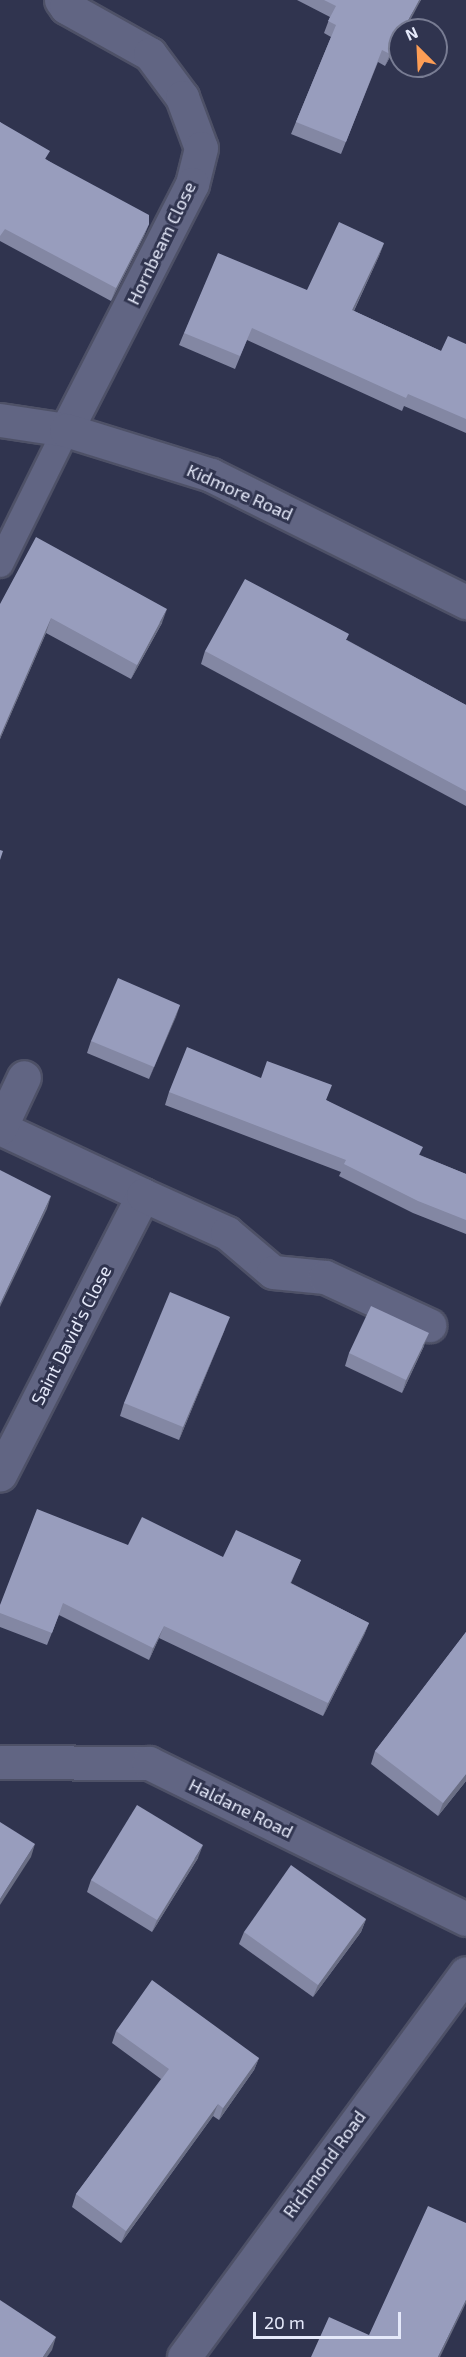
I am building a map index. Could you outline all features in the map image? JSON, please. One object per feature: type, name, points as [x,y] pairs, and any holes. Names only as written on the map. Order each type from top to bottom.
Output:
[{"type":"street","name":"Hornbeam Close","points":[[61,0],[66,7],[150,54],[182,97],[201,148],[192,184],[66,430]]},
{"type":"street","name":"Kidmore Road","points":[[0,420],[66,430],[211,475],[466,602]]},
{"type":"street","points":[[24,1077],[0,1128],[227,1233],[273,1272],[325,1277],[429,1325]]},
{"type":"street","name":"Saint David's Close","points":[[0,1476],[143,1195]]},
{"type":"street","name":"Haldane Road","points":[[0,1762],[149,1763],[466,1919]]},
{"type":"street","name":"Richmond Road","points":[[184,2357],[466,1973]]},
{"type":"lane","points":[[0,564],[66,430]]},
{"type":"building","points":[[324,0],[419,0],[409,18],[388,18],[388,53],[382,50],[346,142],[296,122],[336,25],[328,21],[336,6]]},
{"type":"building","points":[[0,122],[50,151],[45,159],[149,215],[149,224],[116,288],[5,229],[0,236]]},
{"type":"building","points":[[339,222],[384,243],[352,310],[441,351],[448,336],[466,344],[466,419],[408,394],[406,398],[252,328],[240,356],[184,333],[218,253],[307,290]]},
{"type":"building","points":[[36,537],[167,609],[137,665],[51,618],[0,736],[0,604]]},
{"type":"building","points":[[245,579],[349,634],[346,640],[466,705],[466,791],[205,651]]},
{"type":"building","points":[[118,978],[180,1005],[154,1067],[91,1041]]},
{"type":"building","points":[[187,1047],[261,1078],[267,1061],[332,1085],[326,1100],[423,1147],[419,1155],[466,1174],[466,1220],[418,1201],[344,1164],[346,1160],[169,1092]]},
{"type":"building","points":[[0,1170],[51,1196],[0,1304]]},
{"type":"building","points":[[170,1292],[230,1317],[183,1427],[124,1403]]},
{"type":"building","points":[[371,1306],[429,1333],[406,1380],[349,1353]]},
{"type":"building","points":[[37,1509],[128,1545],[142,1517],[223,1557],[236,1530],[301,1560],[290,1583],[369,1623],[328,1703],[164,1626],[153,1648],[63,1603],[52,1633],[0,1613],[0,1605]]},
{"type":"building","points":[[466,1632],[466,1774],[443,1803],[375,1751]]},
{"type":"building","points":[[137,1805],[203,1845],[157,1920],[91,1880]]},
{"type":"building","points":[[0,1822],[35,1844],[0,1899]]},
{"type":"building","points":[[291,1865],[366,1919],[318,1985],[244,1932]]},
{"type":"building","points":[[152,1980],[259,2058],[223,2108],[218,2104],[126,2231],[76,2194],[169,2069],[116,2031]]},
{"type":"building","points":[[428,2206],[466,2223],[466,2300],[438,2357],[311,2357],[329,2317],[369,2335]]},
{"type":"building","points":[[0,2300],[56,2337],[43,2357],[0,2357]]}]
